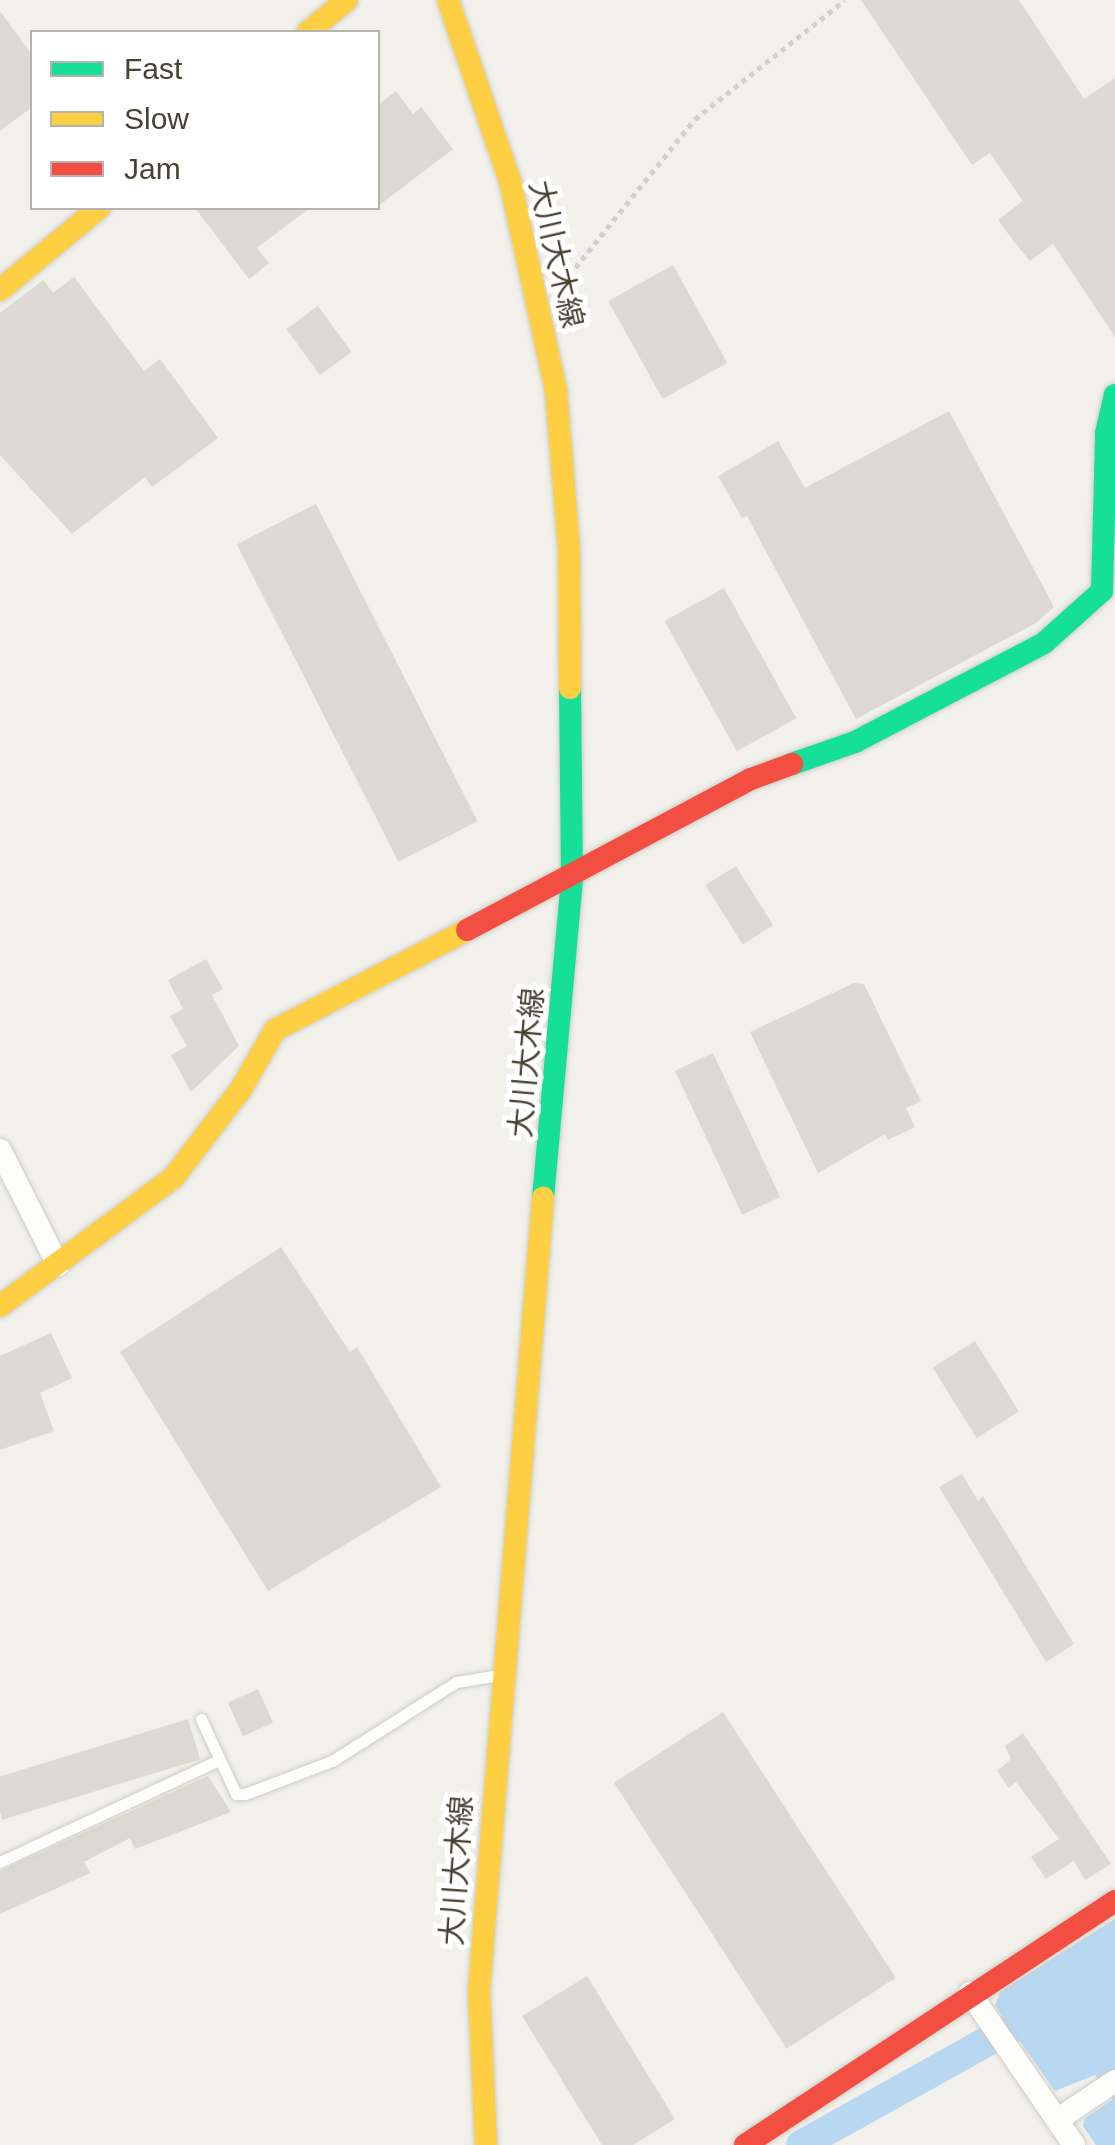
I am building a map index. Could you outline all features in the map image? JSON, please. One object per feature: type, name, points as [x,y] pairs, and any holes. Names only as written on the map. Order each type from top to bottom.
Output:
[{"type":"main road","points":[[310,30],[347,0]]},
{"type":"main road","name":"大川大木線","points":[[448,0],[510,181],[556,391],[569,549],[572,878],[501,1675],[479,1990],[486,2145]]},
{"type":"main road","points":[[0,290],[97,210]]},
{"type":"main road","points":[[0,1306],[173,1178],[241,1089],[275,1030],[572,878],[750,779],[856,742],[1044,643],[1102,591],[1106,433],[1115,395]]},
{"type":"main road","points":[[745,2145],[974,2000],[1115,1900]]},
{"type":"street","points":[[0,1150],[58,1265]]},
{"type":"street","points":[[974,2000],[1014,2057],[1064,2116],[1074,2145]]},
{"type":"street","points":[[1064,2116],[1115,2081]]},
{"type":"lane","points":[[202,1719],[217,1761],[236,1794],[245,1794],[332,1761],[456,1682],[501,1675]]},
{"type":"lane","points":[[0,1862],[217,1761]]},
{"type":"path","points":[[538,312],[695,119],[824,10],[845,0]]},
{"type":"water","points":[[1115,1919],[1115,2145],[1096,2145],[1083,2126],[1085,2118],[1112,2100],[1095,2075],[1055,2091],[995,2006],[1000,1992]]},
{"type":"building","points":[[861,0],[1019,0],[1084,99],[1115,78],[1115,337],[1053,244],[1030,261],[1012,239],[998,220],[1023,201],[990,153],[972,165]]},
{"type":"building","points":[[0,11],[30,52],[30,108],[0,131]]},
{"type":"building","points":[[396,91],[413,114],[421,107],[453,149],[380,204],[380,103]]},
{"type":"building","points":[[197,210],[307,210],[257,248],[269,263],[249,279]]},
{"type":"building","points":[[673,265],[727,363],[663,399],[608,301]]},
{"type":"building","points":[[74,277],[144,371],[160,359],[218,438],[152,487],[145,477],[72,534],[0,455],[0,313],[43,280],[53,293]]},
{"type":"building","points":[[318,306],[352,352],[320,375],[286,329]]},
{"type":"building","points":[[949,411],[1054,607],[1036,623],[856,719],[747,516],[742,518],[718,476],[778,441],[805,488]]},
{"type":"building","points":[[316,504],[478,821],[398,862],[237,544]]},
{"type":"building","points":[[724,588],[796,718],[737,751],[665,621]]},
{"type":"building","points":[[736,866],[773,925],[743,944],[705,885]]},
{"type":"building","points":[[206,959],[223,989],[212,995],[239,1046],[191,1092],[171,1055],[187,1046],[170,1016],[183,1009],[168,980]]},
{"type":"building","points":[[854,983],[864,984],[921,1101],[906,1108],[915,1127],[888,1140],[885,1134],[818,1173],[750,1032]]},
{"type":"building","points":[[713,1053],[780,1197],[742,1215],[675,1071]]},
{"type":"building","points":[[281,1247],[350,1352],[357,1347],[441,1487],[268,1591],[120,1352]]},
{"type":"building","points":[[51,1333],[72,1378],[40,1393],[54,1431],[0,1450],[0,1356]]},
{"type":"building","points":[[975,1341],[1019,1411],[977,1438],[933,1367]]},
{"type":"building","points":[[962,1474],[978,1501],[983,1496],[1074,1644],[1046,1662],[939,1487]]},
{"type":"building","points":[[258,1689],[273,1723],[243,1736],[228,1702]]},
{"type":"building","points":[[723,1712],[896,1978],[787,2049],[614,1783]]},
{"type":"building","points":[[188,1719],[200,1759],[2,1820],[0,1776]]},
{"type":"building","points":[[1023,1733],[1111,1864],[1085,1880],[1074,1861],[1046,1879],[1031,1857],[1059,1839],[1016,1782],[1009,1788],[997,1771],[1011,1759],[1005,1746]]},
{"type":"building","points":[[208,1776],[231,1812],[135,1849],[130,1838],[84,1862],[90,1873],[0,1914],[0,1871]]},
{"type":"building","points":[[587,1976],[675,2119],[633,2145],[602,2145],[522,2016]]},
{"type":"waterway","points":[[801,2145],[1047,2008]]},
{"type":"traffic: fast","points":[[792,764],[855,742],[1044,643],[1102,591],[1106,433],[1115,395]]},
{"type":"traffic: fast","points":[[543,1198],[572,878],[570,688]]},
{"type":"traffic: slow","points":[[310,30],[347,0]]},
{"type":"traffic: slow","points":[[448,0],[510,181],[556,391],[569,549],[570,688]]},
{"type":"traffic: slow","points":[[0,290],[97,210]]},
{"type":"traffic: slow","points":[[0,1306],[173,1178],[241,1089],[275,1030],[467,930]]},
{"type":"traffic: slow","points":[[486,2145],[479,1990],[543,1198]]},
{"type":"traffic: jam","points":[[467,930],[751,779],[792,764]]},
{"type":"traffic: jam","points":[[745,2145],[1115,1901]]}]
